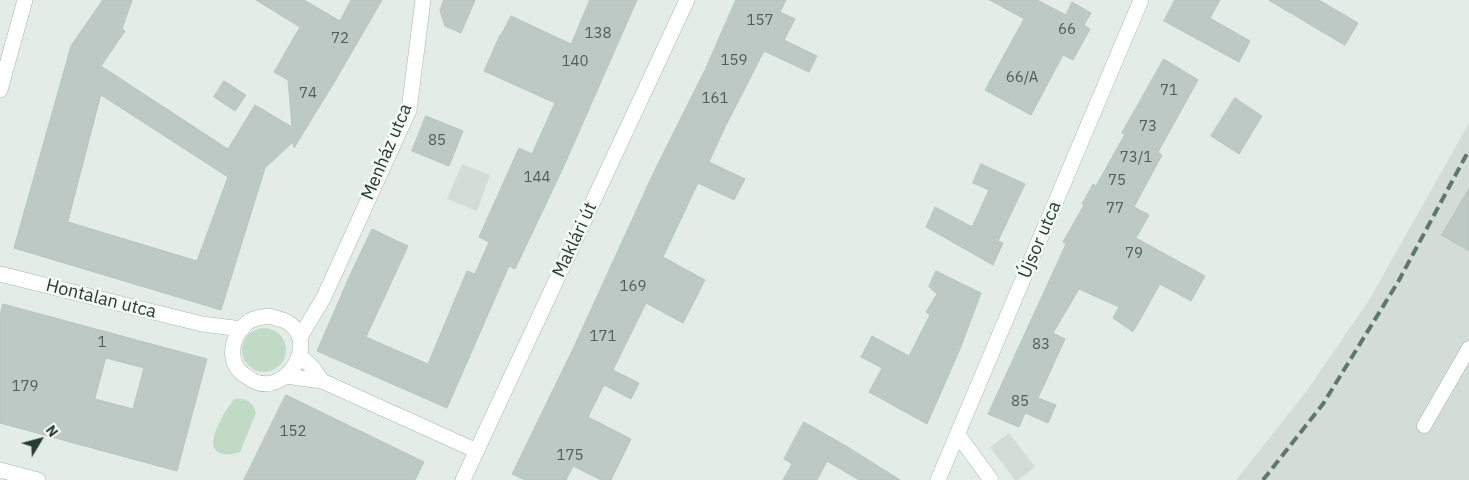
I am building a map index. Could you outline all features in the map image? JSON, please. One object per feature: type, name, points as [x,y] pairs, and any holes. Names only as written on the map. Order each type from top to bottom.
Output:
[{"type":"street","points":[[0,90],[25,0]]},
{"type":"street","name":"Menház utca","points":[[300,337],[324,297],[409,110],[423,0]]},
{"type":"street","name":"Maklári út","points":[[464,480],[687,0]]},
{"type":"street","name":"Újsor utca","points":[[938,480],[1141,0]]},
{"type":"street","name":"Hontalan utca","points":[[0,274],[202,324],[242,329]]},
{"type":"street","name":"Menház utca","points":[[288,322],[305,318],[324,297]]},
{"type":"street","points":[[269,316],[288,322],[300,337],[300,355],[295,366],[286,376],[267,384],[256,382],[243,374],[236,366],[233,347],[235,337],[247,322],[269,316]]},
{"type":"street","name":"Hontalan utca","points":[[202,324],[226,338],[233,347]]},
{"type":"street","points":[[300,355],[313,368],[322,381]]},
{"type":"street","points":[[286,376],[322,381],[477,450]]},
{"type":"street","points":[[958,435],[991,480]]},
{"type":"street","points":[[0,470],[38,480]]},
{"type":"lane","points":[[1424,426],[1469,348]]},
{"type":"shaded area","points":[[1469,123],[1469,480],[1236,480],[1306,392],[1369,300]]},
{"type":"shaded area","points":[[462,164],[490,175],[477,211],[447,199]]},
{"type":"shaded area","points":[[1009,433],[1035,467],[1018,480],[1015,480],[990,447]]},
{"type":"green space","points":[[268,328],[280,334],[285,341],[285,359],[280,366],[273,371],[260,372],[252,369],[245,362],[242,346],[245,338],[252,331]]},
{"type":"green space","points":[[235,399],[242,399],[248,402],[253,406],[256,413],[240,452],[235,454],[220,453],[214,448],[214,437],[222,417]]},
{"type":"building","points":[[103,0],[132,0],[122,29],[125,31],[101,66],[228,149],[255,105],[292,127],[288,80],[274,72],[300,27],[256,0],[304,0],[340,21],[351,0],[382,0],[294,148],[293,142],[265,168],[221,310],[14,248],[71,46]],"holes":[[[101,95],[228,177],[197,261],[68,222]]]},
{"type":"building","points":[[444,0],[475,0],[461,33],[445,26],[440,11]]},
{"type":"building","points":[[590,0],[637,0],[563,168],[515,269],[509,266],[447,408],[317,351],[372,229],[408,246],[366,337],[428,364],[467,271],[475,274],[489,242],[479,237],[519,148],[532,154],[555,103],[484,71],[500,35],[511,16],[571,44]]},
{"type":"building","points":[[736,0],[786,0],[780,12],[795,19],[784,40],[817,56],[809,72],[764,51],[725,127],[709,162],[745,179],[734,200],[698,183],[663,257],[705,280],[683,323],[646,303],[613,370],[639,383],[631,399],[604,385],[588,417],[631,439],[611,480],[601,480],[573,466],[566,480],[525,480],[512,474],[573,349],[653,174],[705,70]]},
{"type":"building","points":[[990,0],[1037,0],[1066,15],[1072,2],[1091,13],[1084,25],[1090,29],[1073,60],[1063,55],[1031,115],[985,90],[1024,19]]},
{"type":"building","points":[[1175,0],[1220,0],[1210,18],[1250,41],[1239,62],[1164,21]]},
{"type":"building","points":[[1269,0],[1319,0],[1358,23],[1345,45]]},
{"type":"building","points":[[1164,59],[1198,80],[1158,152],[1162,155],[1134,207],[1149,215],[1136,238],[1205,276],[1191,301],[1160,284],[1133,332],[1113,318],[1119,307],[1079,289],[1053,333],[1065,339],[1038,398],[1056,405],[1048,423],[1025,413],[1019,427],[988,414],[1066,244],[1063,242],[1084,205],[1082,204],[1093,184],[1096,186],[1125,134],[1122,133]]},
{"type":"building","points":[[224,81],[246,95],[235,111],[214,97]]},
{"type":"building","points":[[1235,98],[1262,116],[1239,154],[1211,136]]},
{"type":"building","points":[[426,116],[463,131],[449,166],[412,151]]},
{"type":"building","points":[[981,164],[1025,184],[998,241],[1003,243],[993,265],[926,227],[935,207],[972,227],[989,190],[973,183]]},
{"type":"building","points":[[1469,189],[1469,251],[1442,235]]},
{"type":"building","points":[[936,271],[981,293],[960,349],[927,424],[869,392],[882,368],[861,357],[872,336],[909,356],[930,315],[926,312],[937,294],[929,287]]},
{"type":"building","points":[[3,304],[207,359],[177,471],[0,423],[0,316]],"holes":[[[106,358],[144,368],[133,409],[95,399]]]},
{"type":"building","points":[[286,395],[424,462],[415,480],[244,480]]},
{"type":"building","points":[[804,422],[900,480],[859,480],[827,461],[817,480],[783,480],[792,464],[784,459]]},
{"type":"railway","points":[[1263,480],[1323,404],[1398,282],[1469,150]]}]
